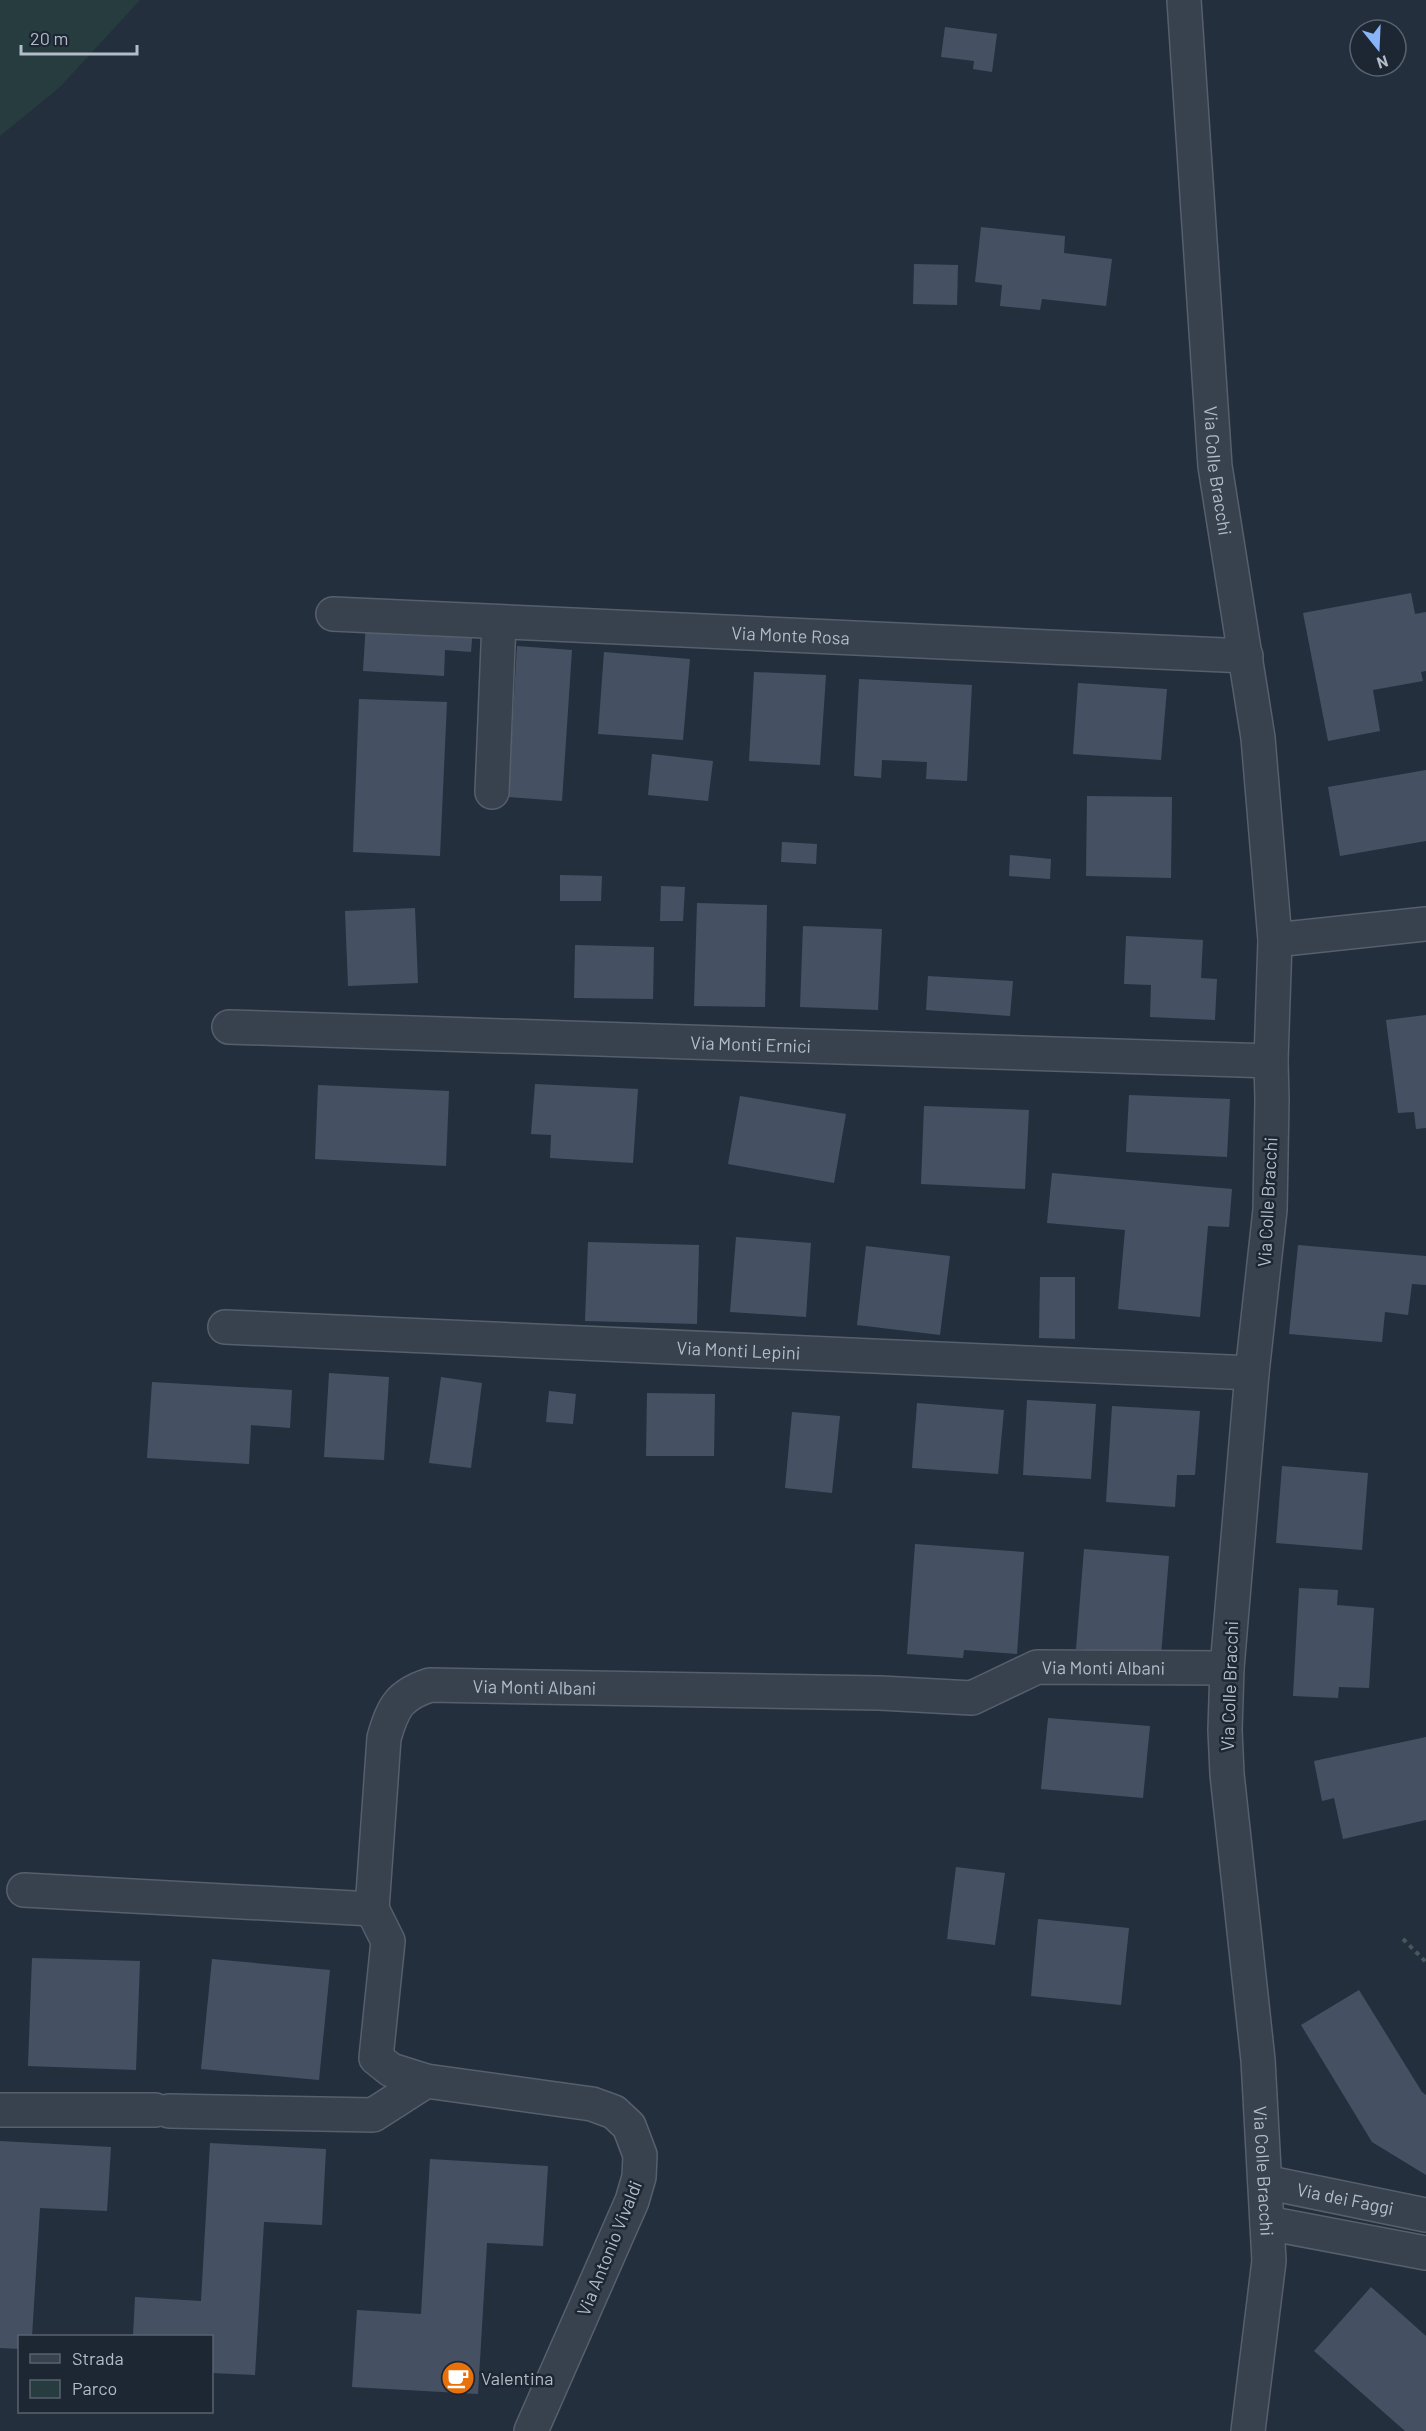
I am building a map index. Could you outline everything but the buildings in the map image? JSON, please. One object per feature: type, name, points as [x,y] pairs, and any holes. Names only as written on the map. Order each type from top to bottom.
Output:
[{"type":"street","name":"Via Colle Bracchi","points":[[1184,0],[1215,466],[1258,738],[1275,940],[1270,1210],[1252,1373],[1227,1668],[1225,1730],[1227,1774],[1258,2060],[1269,2261],[1248,2431]]},
{"type":"street","name":"Via Monte Rosa","points":[[333,614],[1246,656]]},
{"type":"street","points":[[492,792],[500,622]]},
{"type":"street","points":[[1275,940],[1426,924]]},
{"type":"street","name":"Via Monti Ernici","points":[[229,1027],[1271,1060]]},
{"type":"street","name":"Via Monti Lepini","points":[[225,1327],[1252,1373]]},
{"type":"street","name":"Via Monti Albani","points":[[372,1909],[384,1738],[391,1714],[402,1698],[414,1690],[430,1685],[868,1693],[972,1698],[1037,1667],[1227,1668]]},
{"type":"street","points":[[24,1890],[372,1909]]},
{"type":"street","name":"Via Antonio Vivaldi","points":[[372,1909],[388,1941],[376,2058],[391,2070],[426,2081],[592,2104],[614,2112],[623,2119],[638,2145],[641,2166],[632,2201],[531,2431]]},
{"type":"street","points":[[0,2110],[373,2115],[426,2081]]},
{"type":"street","name":"Via dei Faggi","points":[[1265,2182],[1426,2215]]},
{"type":"street","points":[[1267,2223],[1426,2253]]},
{"type":"path","points":[[1404,1939],[1426,1962]]},
{"type":"green space","points":[[0,0],[140,0],[60,87],[0,136]]},
{"type":"place","name":"Valentina","points":[[458,2378]]}]
